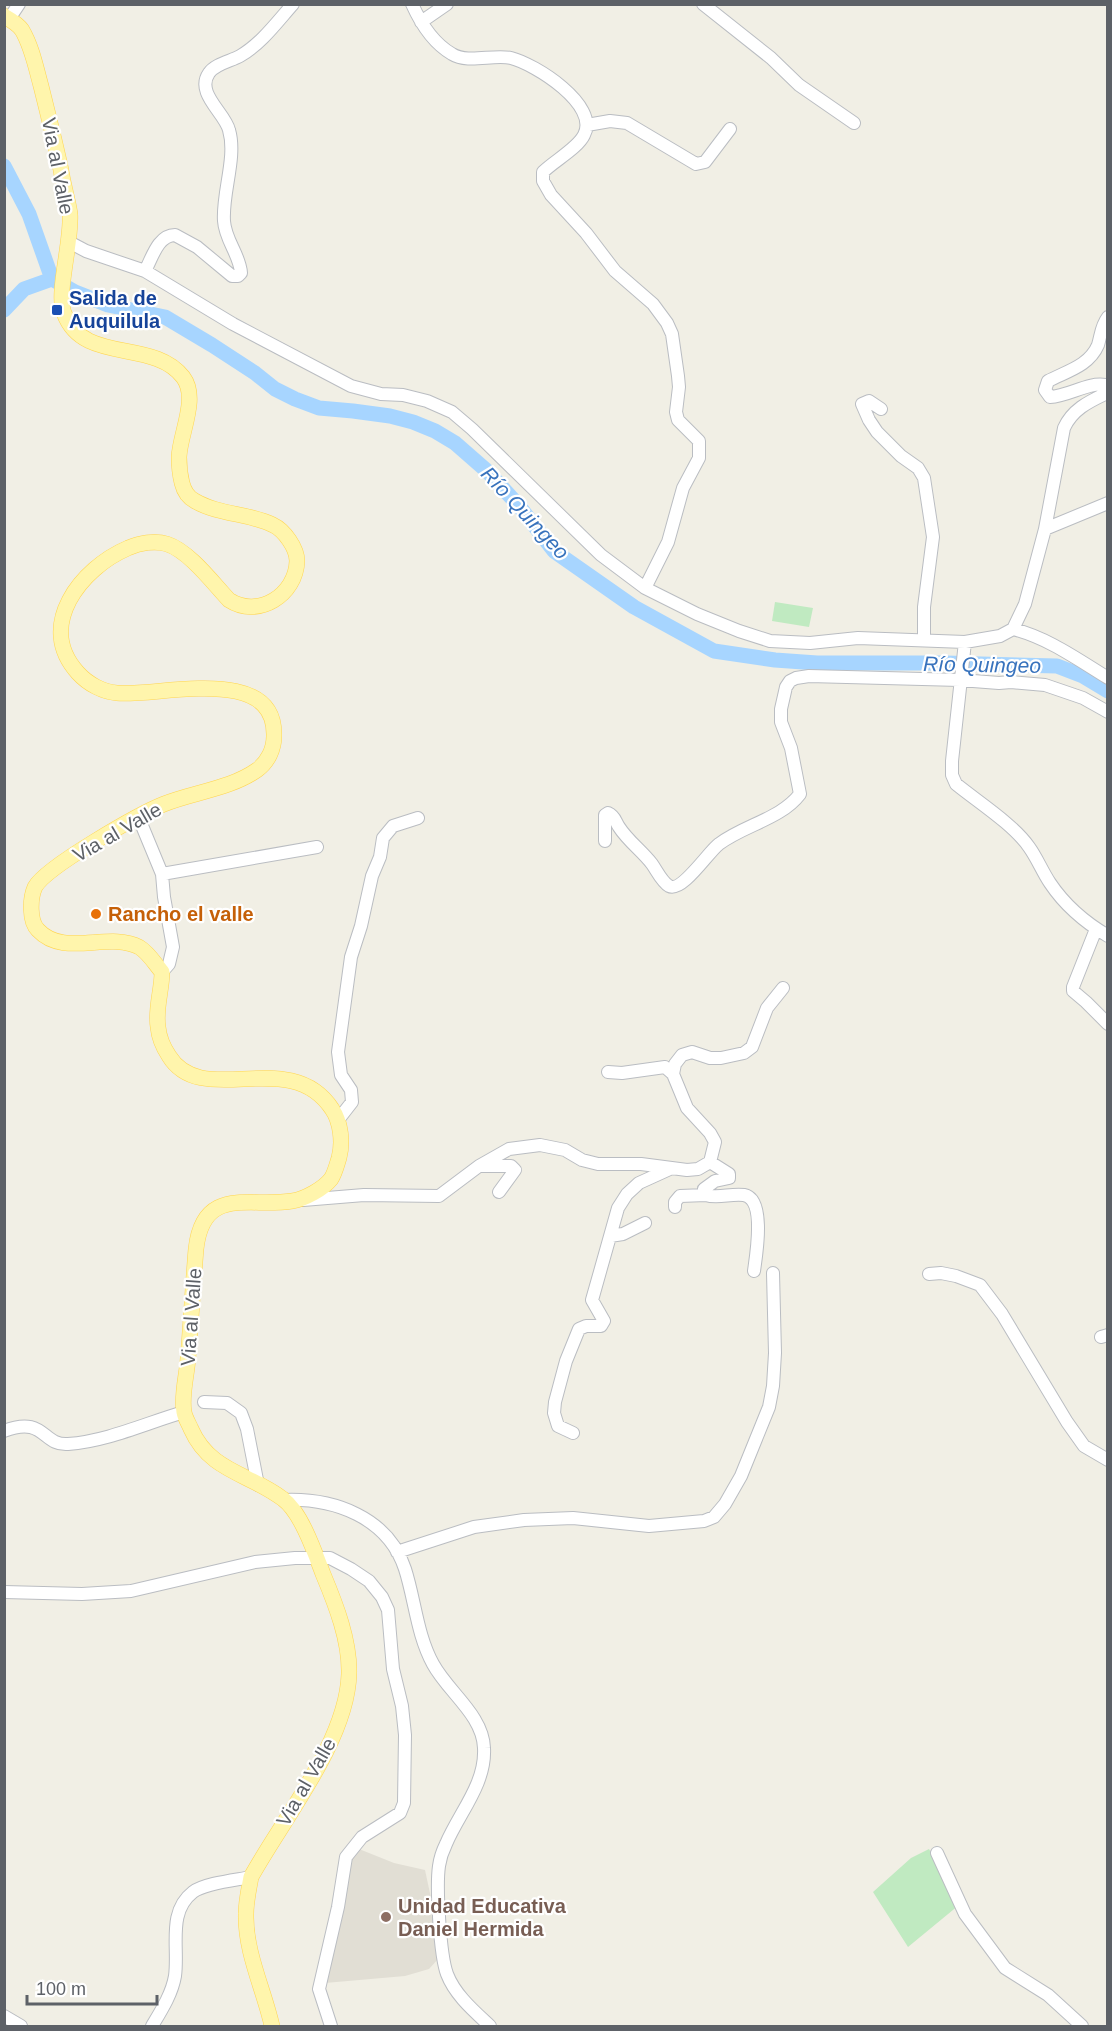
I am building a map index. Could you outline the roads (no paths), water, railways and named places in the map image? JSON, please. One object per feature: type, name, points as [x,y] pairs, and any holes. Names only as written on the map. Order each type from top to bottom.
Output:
[{"type":"main road","name":"Via al Valle","points":[[7,18],[18,25],[22,31],[35,61],[70,214],[61,298],[63,311],[75,332],[87,340],[107,348],[153,357],[164,362],[183,377],[189,399],[179,458],[185,492],[193,501],[273,524],[287,537],[296,556],[297,563],[293,579],[286,589],[270,603],[251,608],[238,606],[229,600],[184,554],[164,543],[140,543],[106,560],[76,587],[68,602],[62,621],[63,643],[79,675],[93,685],[118,694],[217,688],[235,690],[258,700],[271,716],[274,726],[272,750],[258,769],[219,787],[166,803],[138,816],[53,869],[36,887],[32,916],[38,931],[63,942],[115,942],[136,946],[145,951],[162,972]]},
{"type":"main road","points":[[162,972],[157,1024],[164,1048],[176,1067],[184,1073],[212,1080],[261,1077],[291,1080],[313,1090],[333,1110],[338,1120]]},
{"type":"main road","name":"Via al Valle","points":[[251,1877],[327,1751],[340,1720],[348,1684],[347,1651],[333,1599],[304,1528],[284,1500],[221,1466],[207,1454],[194,1436],[184,1412],[196,1249],[200,1229],[214,1212],[228,1204],[238,1201],[293,1201],[309,1194],[332,1178],[340,1153],[338,1120]]},
{"type":"main road","points":[[251,1877],[245,1911],[246,1927],[272,2026]]},
{"type":"street","points":[[7,18],[19,4]]},
{"type":"street","points":[[145,271],[162,239],[175,234],[232,276],[236,277],[241,273],[224,224],[231,138],[225,119],[209,99],[206,87],[207,75],[211,70],[241,56],[257,44],[292,4]]},
{"type":"street","points":[[412,4],[421,22],[440,46],[455,56],[518,60],[568,91],[582,110],[587,124],[583,138],[543,172],[543,181],[551,195],[586,233],[615,271],[653,304],[664,318],[672,334],[680,387],[676,412],[678,420],[699,441],[699,458],[683,488],[668,542],[645,588]]},
{"type":"street","points":[[421,22],[447,4]]},
{"type":"street","points":[[703,4],[771,58],[799,85],[854,123]]},
{"type":"street","points":[[587,124],[610,121],[627,123],[696,164],[705,162],[730,129]]},
{"type":"street","points":[[68,245],[145,271],[233,324],[351,386],[381,394],[404,395],[427,401],[452,412],[601,555],[645,588],[739,632],[770,641],[810,643],[858,638],[924,639],[964,646],[1000,636],[1013,629],[1024,604],[1045,529],[1064,428],[1068,419],[1086,403],[1106,394],[1107,389],[1105,385],[1096,383],[1068,394],[1050,397],[1045,390],[1046,384],[1089,360],[1098,343],[1102,324],[1107,317]]},
{"type":"street","points":[[881,409],[869,401],[862,404],[877,432],[901,456],[918,468],[924,478],[929,501],[933,537],[924,607],[924,639]]},
{"type":"street","points":[[1045,529],[1107,503]]},
{"type":"street","points":[[1013,629],[1035,635],[1049,645],[1067,651],[1107,678]]},
{"type":"street","points":[[964,646],[952,768],[956,784],[1018,834],[1030,848],[1051,885],[1074,910],[1107,936]]},
{"type":"street","points":[[605,842],[604,815],[608,813],[613,815],[629,840],[668,885],[674,887],[680,885],[719,843],[781,810],[795,800],[800,794],[791,748],[781,722],[786,687],[790,681],[809,676],[960,677],[1046,685],[1083,698],[1107,712]]},
{"type":"street","points":[[138,816],[162,874],[173,947],[169,964],[162,972]]},
{"type":"street","points":[[338,1120],[352,1102],[351,1090],[341,1075],[338,1052],[351,957],[361,926],[372,876],[380,857],[383,838],[393,826],[418,818]]},
{"type":"street","points":[[162,874],[317,847]]},
{"type":"street","points":[[1096,929],[1073,991],[1107,1024]]},
{"type":"street","points":[[673,1074],[675,1064],[682,1055],[692,1052],[710,1058],[722,1058],[744,1053],[752,1047],[767,1008],[783,988]]},
{"type":"street","points":[[293,1201],[364,1195],[439,1196],[479,1166],[509,1149],[540,1145],[565,1150],[582,1160],[598,1164],[641,1164],[687,1170],[698,1169],[710,1162],[715,1142],[710,1133],[687,1108],[673,1074],[665,1067],[622,1073],[608,1072]]},
{"type":"street","points":[[706,1195],[704,1189],[709,1184],[729,1178],[729,1173],[710,1162]]},
{"type":"street","points":[[479,1166],[511,1166],[514,1168],[515,1170],[499,1192]]},
{"type":"street","points":[[573,1433],[558,1426],[554,1413],[555,1402],[566,1361],[579,1329],[586,1326],[601,1326],[604,1321],[592,1300],[618,1208],[627,1194],[639,1183],[673,1167]]},
{"type":"street","points":[[675,1207],[675,1202],[680,1196],[744,1195],[750,1198],[759,1223],[754,1271]]},
{"type":"street","points":[[610,1236],[623,1234],[645,1223]]},
{"type":"street","points":[[397,1552],[474,1527],[524,1520],[573,1518],[650,1526],[704,1521],[714,1516],[725,1504],[741,1476],[769,1407],[774,1386],[775,1353],[773,1273]]},
{"type":"street","points":[[929,1274],[941,1273],[956,1276],[980,1285],[1002,1314],[1078,1438],[1084,1446],[1107,1460]]},
{"type":"street","points":[[204,1402],[227,1403],[241,1413],[247,1429],[258,1485]]},
{"type":"street","points":[[4,1431],[21,1425],[29,1426],[41,1431],[54,1441],[68,1444],[118,1434],[184,1412]]},
{"type":"street","points":[[284,1500],[318,1500],[349,1510],[376,1525],[387,1535],[405,1568],[414,1611],[431,1661],[482,1735],[483,1768],[478,1783],[445,1845],[439,1864],[438,1885],[443,1958],[448,1975],[466,2003],[490,2026]]},
{"type":"street","points":[[4,1592],[82,1594],[131,1591],[255,1562],[316,1557],[330,1558],[351,1569],[369,1581],[382,1597],[388,1610],[393,1669],[402,1706],[406,1754],[404,1803],[400,1813],[362,1837],[346,1857],[338,1907],[319,1989],[331,2026]]},
{"type":"street","points":[[937,1853],[965,1914],[1005,1968],[1048,1995],[1082,2026]]},
{"type":"street","points":[[152,2026],[167,2001],[175,1977],[177,1915],[183,1902],[194,1890],[251,1877]]},
{"type":"street","points":[[4,2016],[21,2026]]},
{"type":"waterway","points":[[4,166],[29,214],[52,279]]},
{"type":"waterway","name":"Río Quingeo","points":[[4,310],[24,289],[52,279],[75,292],[108,305],[165,317],[255,373],[275,389],[295,399],[319,408],[390,416],[435,431],[455,443],[487,471],[519,506],[554,551],[634,607],[714,651],[775,660],[817,663],[1057,666],[1083,676],[1108,691]]},
{"type":"place","name":"Salida de Auquilula","points":[[57,310]]},
{"type":"place","name":"Rancho el valle","points":[[96,914]]},
{"type":"place","name":"Unidad Educativa Daniel Hermida","points":[[386,1917]]}]
